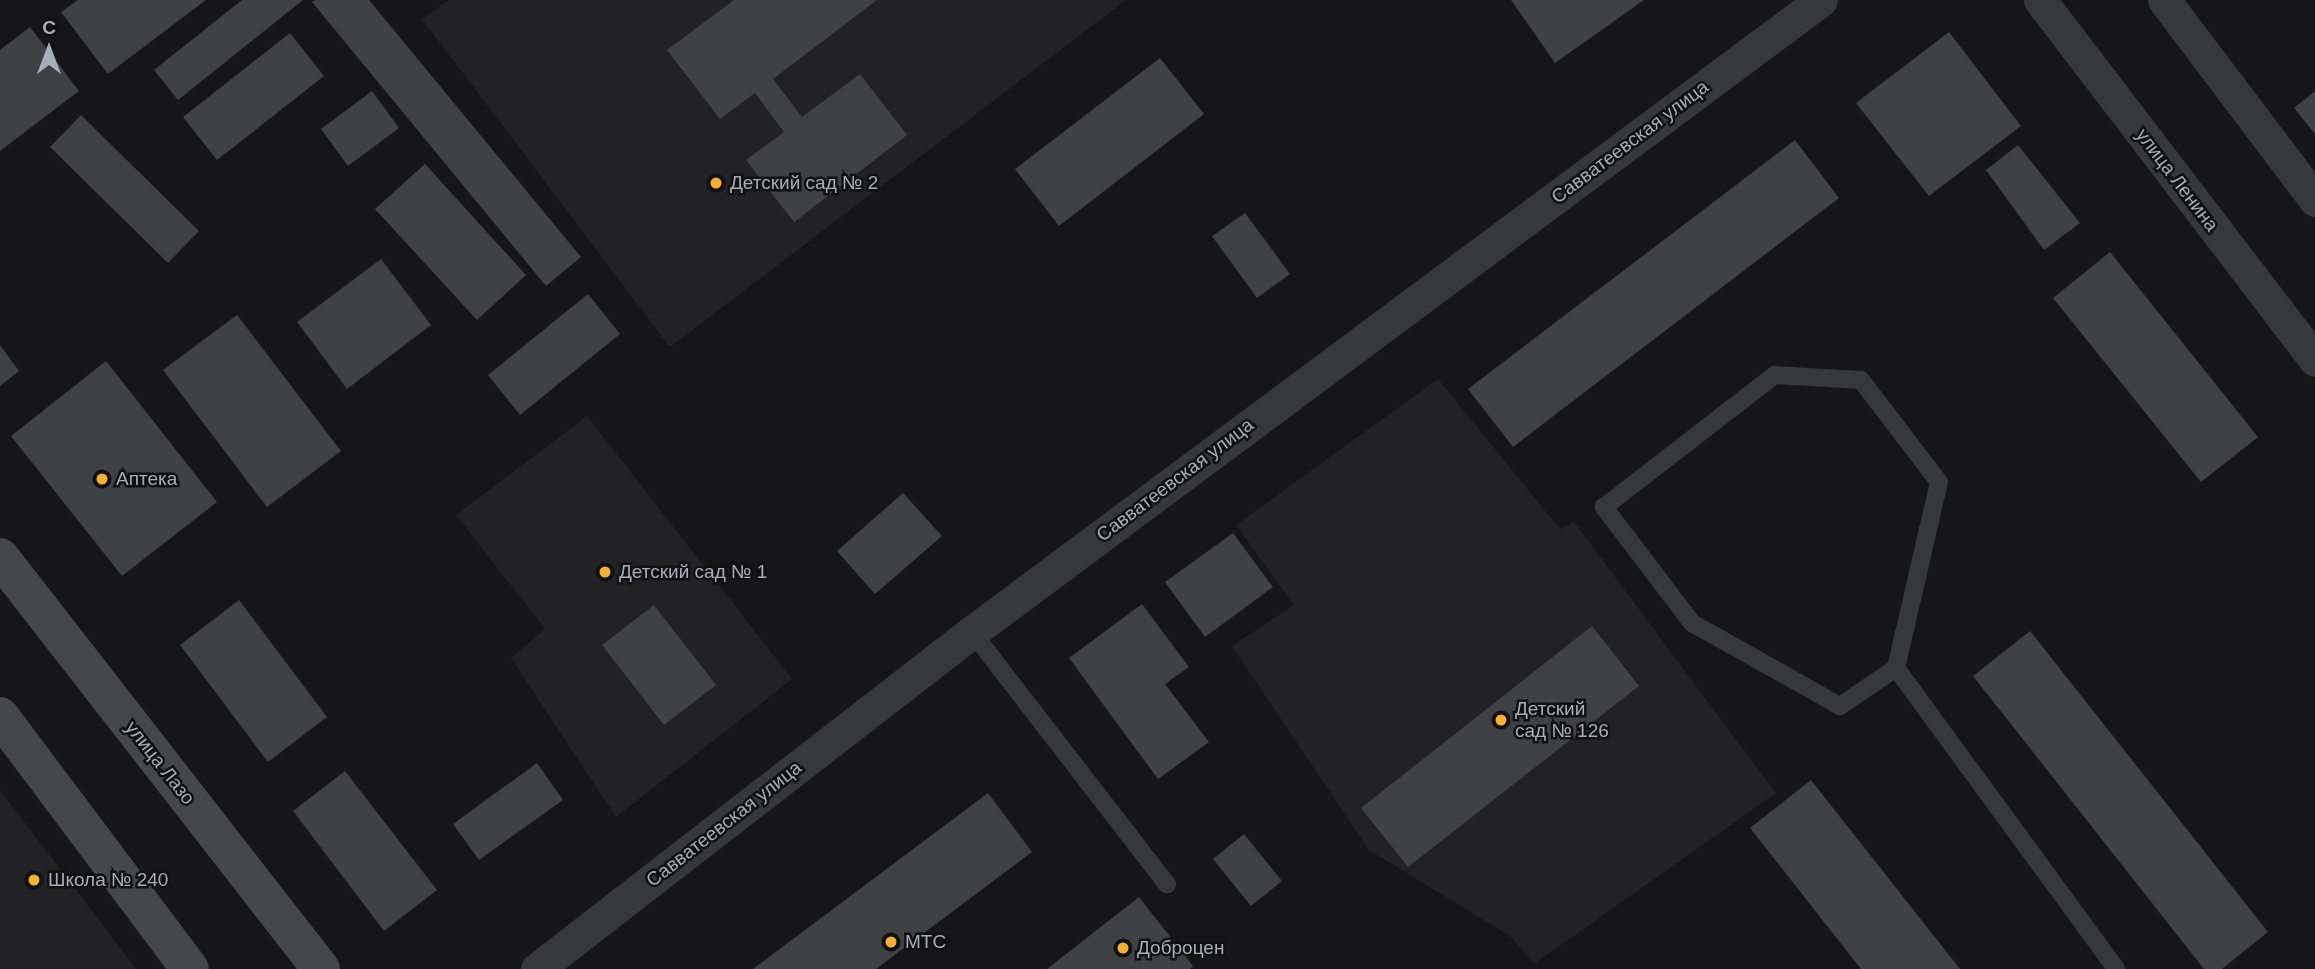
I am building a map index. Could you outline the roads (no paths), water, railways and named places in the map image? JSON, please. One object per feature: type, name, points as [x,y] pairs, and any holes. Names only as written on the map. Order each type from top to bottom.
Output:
[{"type":"street","name":"Савватеевская улица","points":[[537,969],[972,632],[1821,0]]},
{"type":"street","name":"улица Ленина","points":[[2040,0],[2315,359]]},
{"type":"street","points":[[2164,0],[2315,200]]},
{"type":"street","name":"улица Лазо","points":[[0,557],[321,969]]},
{"type":"street","points":[[0,716],[190,969]]},
{"type":"lane","points":[[1896,668],[1840,706],[1829,700],[1692,623],[1604,507],[1775,375],[1861,380],[1939,482],[1896,668],[2116,969]]},
{"type":"lane","points":[[972,632],[1167,884]]},
{"type":"place","name":"Детский сад № 2","points":[[716,183]]},
{"type":"place","name":"Аптека","points":[[102,479]]},
{"type":"place","name":"Детский сад № 1","points":[[605,572]]},
{"type":"place","name":"Детский сад № 126","points":[[1501,720]]},
{"type":"place","name":"Школа № 240","points":[[34,880]]},
{"type":"place","name":"МТС","points":[[891,942]]},
{"type":"place","name":"Доброцен","points":[[1123,948]]}]
